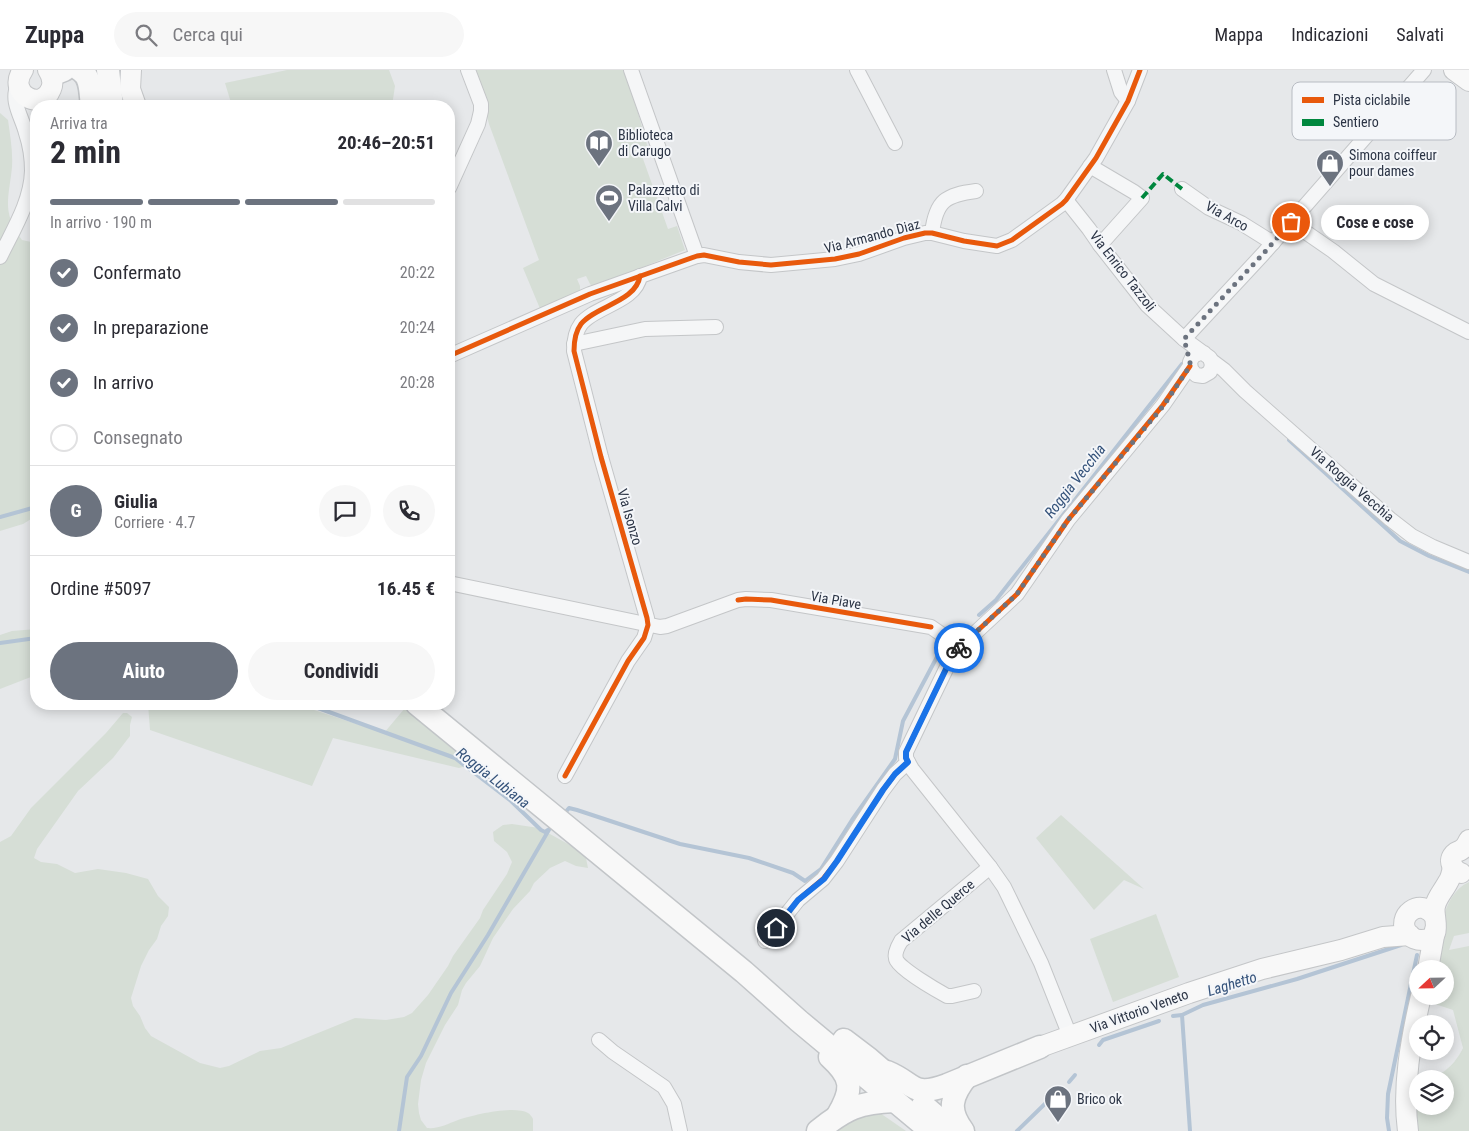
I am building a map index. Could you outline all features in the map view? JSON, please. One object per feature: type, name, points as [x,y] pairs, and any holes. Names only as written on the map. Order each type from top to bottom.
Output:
[{"type":"main road","points":[[98,70],[102,100]]},
{"type":"main road","points":[[108,70],[111,100]]},
{"type":"main road","points":[[56,84],[84,72],[88,80],[91,100]]},
{"type":"main road","points":[[424,710],[744,972],[799,1021],[931,1131]]},
{"type":"main road","points":[[744,972],[818,1021],[881,1069],[953,1131]]},
{"type":"main road","points":[[799,1021],[846,1076],[849,1088],[847,1099],[838,1115]]},
{"type":"main road","points":[[881,1069],[898,1076],[913,1088],[919,1090],[936,1089],[1040,1048]]},
{"type":"main road","points":[[963,1131],[953,1114],[952,1105],[956,1091],[967,1076]]},
{"type":"main road","points":[[818,1131],[838,1115],[868,1103],[895,1101]]},
{"type":"street","points":[[131,70],[130,89],[134,100]]},
{"type":"street","points":[[455,175],[478,124],[481,112],[481,104],[468,70]]},
{"type":"street","points":[[631,70],[697,256]]},
{"type":"street","points":[[857,70],[895,143]]},
{"type":"street","points":[[1114,70],[1121,92],[1128,101]]},
{"type":"street","name":"Via Armando Diaz","points":[[455,353],[592,293],[697,256],[704,255],[739,262],[771,265],[835,259],[859,254],[904,238],[932,232],[964,241],[997,246],[1012,240],[1066,200],[1096,158],[1128,101],[1140,70]]},
{"type":"street","points":[[1414,82],[1424,70]]},
{"type":"street","points":[[1454,70],[1469,81]]},
{"type":"street","points":[[1467,70],[1469,75]]},
{"type":"street","points":[[21,78],[20,90],[27,97],[56,84]]},
{"type":"street","points":[[21,78],[15,93],[16,102],[30,151]]},
{"type":"street","points":[[33,100],[56,84]]},
{"type":"street","points":[[23,123],[25,108],[30,102]]},
{"type":"street","points":[[1196,370],[1184,339],[1273,243],[1363,140]]},
{"type":"street","points":[[1090,166],[1142,198],[1100,245]]},
{"type":"street","points":[[0,257],[14,229],[30,186]]},
{"type":"street","name":"Via Arco","points":[[1182,189],[1209,208],[1241,223],[1273,243]]},
{"type":"street","points":[[932,232],[933,220],[944,200],[957,194],[976,191]]},
{"type":"street","name":"Via Enrico Tazzoli","points":[[1066,200],[1148,305],[1184,339],[1208,357]]},
{"type":"street","points":[[1291,222],[1333,251],[1374,284],[1469,332]]},
{"type":"street","points":[[640,276],[627,295],[583,322],[577,330],[574,344],[645,329],[716,327]]},
{"type":"street","name":"Via Isonzo","points":[[574,344],[574,351],[601,457],[648,625]]},
{"type":"street","points":[[1200,353],[1208,357],[1212,369],[1210,372],[1196,370],[1194,356],[1200,353]]},
{"type":"street","name":"Via Roggia Vecchia","points":[[1208,357],[1390,519],[1433,547],[1469,562]]},
{"type":"street","points":[[1070,1036],[1051,985],[1023,923],[1004,887],[912,769],[906,758],[906,752],[947,667],[960,648],[1017,594],[1068,520],[1170,395],[1196,370]]},
{"type":"street","name":"Via Roggia Vecchia","points":[[1196,370],[1245,391]]},
{"type":"street","name":"Via Piave","points":[[455,584],[660,627],[731,602],[758,599],[931,627],[960,648]]},
{"type":"street","points":[[565,776],[628,661],[644,638],[648,625]]},
{"type":"street","points":[[765,941],[798,900],[824,879],[883,790],[895,774],[908,762]]},
{"type":"street","points":[[1430,960],[1421,925],[1461,862]]},
{"type":"street","name":"Via delle Querce","points":[[974,991],[947,996],[901,967],[896,959],[896,954],[901,941],[990,867]]},
{"type":"street","name":"Via Vittorio Veneto","points":[[1040,1048],[1189,993],[1262,969],[1341,950],[1383,937],[1398,928],[1421,925]]},
{"type":"street","points":[[1408,1131],[1406,1117],[1409,1060],[1419,1005]]},
{"type":"street","points":[[599,1040],[613,1052],[664,1087],[674,1104],[680,1131]]},
{"type":"shaded area","points":[[287,70],[389,70],[395,86],[393,100],[230,100],[225,83]]},
{"type":"shaded area","points":[[472,70],[623,70],[633,95],[648,148],[647,152],[642,156],[668,229],[677,226],[685,250],[593,287],[586,276],[577,279],[580,293],[541,311],[523,268],[539,260],[489,124]]},
{"type":"shaded area","points":[[0,113],[8,120],[12,149],[12,167],[8,196],[9,213],[15,230],[22,240],[30,242],[30,520],[23,524],[0,531]]},
{"type":"shaded area","points":[[30,630],[30,677],[0,689],[0,635],[12,631]]},
{"type":"shaded area","points":[[148,710],[314,710],[384,733],[403,710],[407,710],[471,765],[459,768],[333,738],[312,786],[150,730]]},
{"type":"shaded area","points":[[123,713],[127,713],[132,717],[130,736],[113,758],[78,791],[37,849],[34,858],[41,862],[57,864],[75,873],[98,869],[126,873],[148,879],[158,896],[169,907],[168,916],[141,966],[131,998],[133,1006],[151,1036],[200,1063],[220,1068],[229,1066],[260,1051],[281,1048],[355,1018],[386,1020],[404,1017],[412,1013],[428,995],[448,966],[507,874],[512,862],[507,852],[494,841],[493,832],[503,825],[512,824],[539,828],[579,850],[586,858],[588,868],[576,866],[565,861],[550,868],[534,883],[530,891],[513,909],[493,938],[480,966],[462,990],[458,1005],[445,1025],[426,1063],[421,1080],[418,1104],[419,1113],[421,1120],[427,1128],[439,1127],[483,1113],[513,1110],[522,1111],[530,1115],[533,1119],[533,1131],[0,1131],[0,842],[11,836],[31,808],[106,733]]},
{"type":"shaded area","points":[[1061,815],[1144,889],[1124,880],[1094,910],[1036,838]]},
{"type":"shaded area","points":[[1469,882],[1469,933],[1454,936],[1449,950],[1469,946],[1469,1131],[1418,1131],[1417,1115],[1454,1115],[1454,1070],[1446,1070],[1455,1061],[1463,1048],[1453,1010],[1438,1005],[1454,1005],[1454,960],[1436,960],[1442,920],[1452,897],[1459,888]]},
{"type":"shaded area","points":[[1156,914],[1179,977],[1113,1002],[1090,939]]},
{"type":"shaded area","points":[[855,1113],[880,1113],[906,1131],[832,1131]]},
{"type":"waterway","name":"Roggia Vecchia","points":[[979,615],[996,600],[1182,364]]},
{"type":"waterway","name":"Roggia Vecchia","points":[[1289,440],[1400,541],[1429,556],[1469,572]]},
{"type":"waterway","points":[[0,517],[30,509]]},
{"type":"waterway","name":"Roggia Lubiana","points":[[0,643],[30,639]]},
{"type":"waterway","points":[[564,814],[569,808],[577,810],[680,844],[749,858],[793,873],[805,881],[821,869],[852,820],[895,759],[903,721],[938,655]]},
{"type":"waterway","name":"Roggia Lubiana","points":[[323,710],[455,758],[511,801],[541,830],[545,832],[548,830]]},
{"type":"waterway","points":[[399,1131],[407,1077],[421,1056],[451,993],[488,935],[550,828]]},
{"type":"waterway","name":"Laghetto","points":[[1190,1131],[1182,1015],[1203,1005],[1297,979],[1401,945]]},
{"type":"waterway","points":[[1389,1131],[1387,1118],[1388,1094],[1417,955]]},
{"type":"waterway","points":[[1173,1016],[1182,1015]]},
{"type":"waterway","points":[[1099,1045],[1103,1040],[1159,1021]]},
{"type":"waterway","points":[[1069,1082],[1075,1075]]},
{"type":"waterway","points":[[1017,1131],[1053,1096]]},
{"type":"marked path","points":[[1142,198],[1163,174],[1182,189]]},
{"type":"cycle path","points":[[455,353],[590,294],[697,256],[704,255],[739,262],[771,265],[835,259],[859,254],[904,238],[925,233],[997,246],[1012,240],[1066,200],[1096,158],[1128,101],[1140,70]]},
{"type":"cycle path","points":[[565,776],[628,661],[644,638],[648,625],[601,457],[574,351],[575,337],[581,324],[587,318],[631,292],[637,285],[640,276]]},
{"type":"cycle path","points":[[765,941],[798,900],[823,879],[837,861],[883,790],[895,774],[908,762],[906,752],[947,667],[960,647],[1017,594],[1068,520],[1163,405],[1190,366]]},
{"type":"cycle path","points":[[738,600],[771,600],[931,627]]},
{"type":"way so far","points":[[959,648],[1017,594],[1068,520],[1164,405],[1190,366],[1184,339],[1291,222]]},
{"type":"place","name":"Biblioteca di Carugo","points":[[599,167]]},
{"type":"place","name":"Simona coiffeur pour dames","points":[[1330,187]]},
{"type":"place","name":"Palazzetto di Villa Calvi","points":[[609,222]]},
{"type":"place","name":"Cose e cose","points":[[1291,222]]},
{"type":"place","name":"Brico ok","points":[[1058,1123]]},
{"type":"route","points":[[776,928],[798,900],[824,879],[883,790],[895,774],[908,762],[906,752],[947,667],[959,648]]}]
